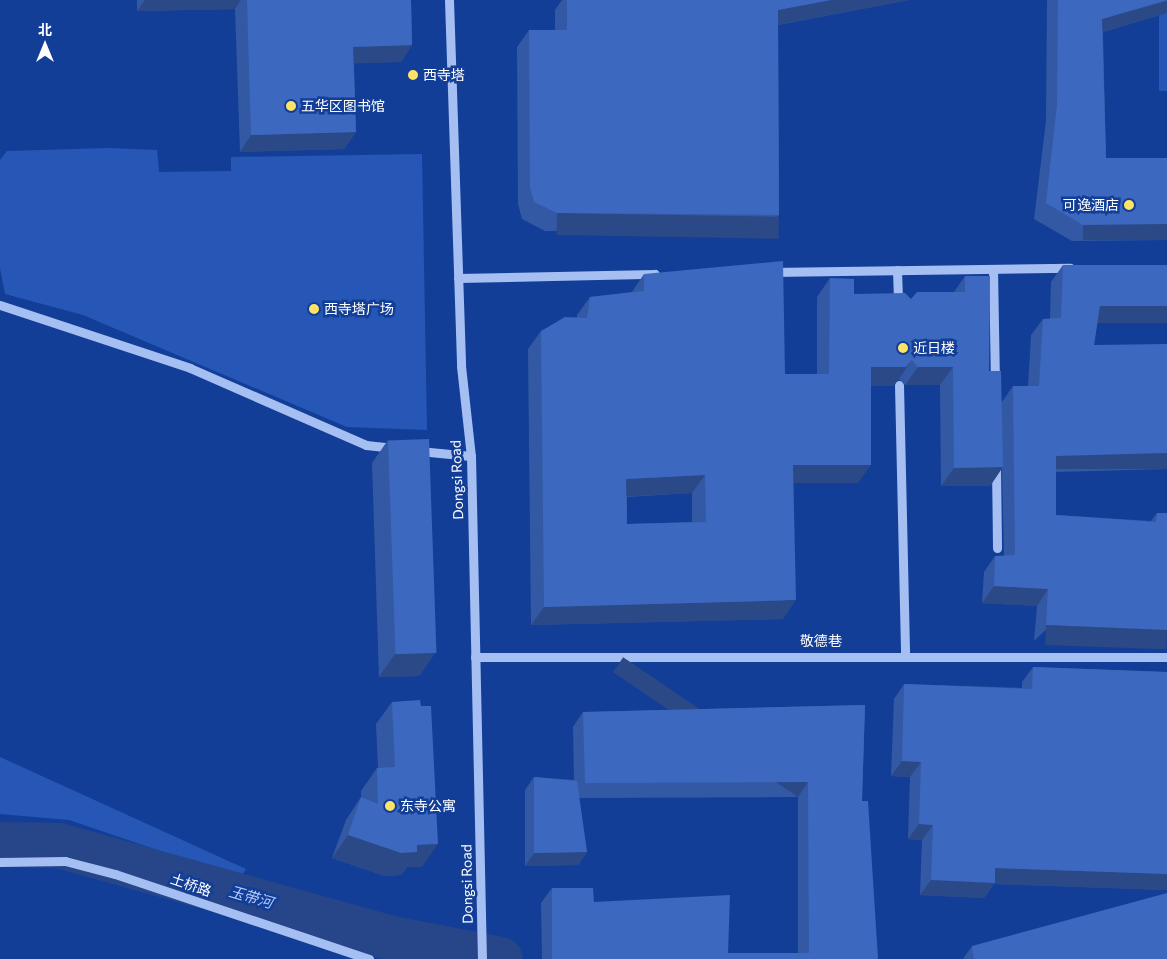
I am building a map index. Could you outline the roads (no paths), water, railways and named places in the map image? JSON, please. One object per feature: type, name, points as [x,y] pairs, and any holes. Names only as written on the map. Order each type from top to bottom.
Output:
[{"type":"street","name":"Dongsi Road","points":[[449,0],[461,366],[472,456],[482,959]]},
{"type":"street","points":[[763,272],[1082,268]]},
{"type":"street","points":[[993,269],[995,389]]},
{"type":"street","points":[[897,270],[898,311]]},
{"type":"street","points":[[458,278],[665,274]]},
{"type":"street","points":[[0,305],[190,368],[366,445],[472,456]]},
{"type":"street","points":[[900,385],[905,654]]},
{"type":"street","points":[[996,448],[998,548]]},
{"type":"street","name":"敬德巷","points":[[475,657],[905,654],[1167,657]]},
{"type":"street","name":"土桥路","points":[[0,862],[65,861],[98,870],[369,959]]},
{"type":"waterway","name":"玉带河","points":[[0,844],[58,845],[387,937],[500,959]]},
{"type":"place","name":"西寺塔","points":[[413,75]]},
{"type":"place","name":"五华区图书馆","points":[[291,106]]},
{"type":"place","name":"可逸酒店","points":[[1129,205]]},
{"type":"place","name":"西寺塔广场","points":[[314,309]]},
{"type":"place","name":"近日楼","points":[[903,348]]},
{"type":"place","name":"东寺公寓","points":[[390,806]]}]
